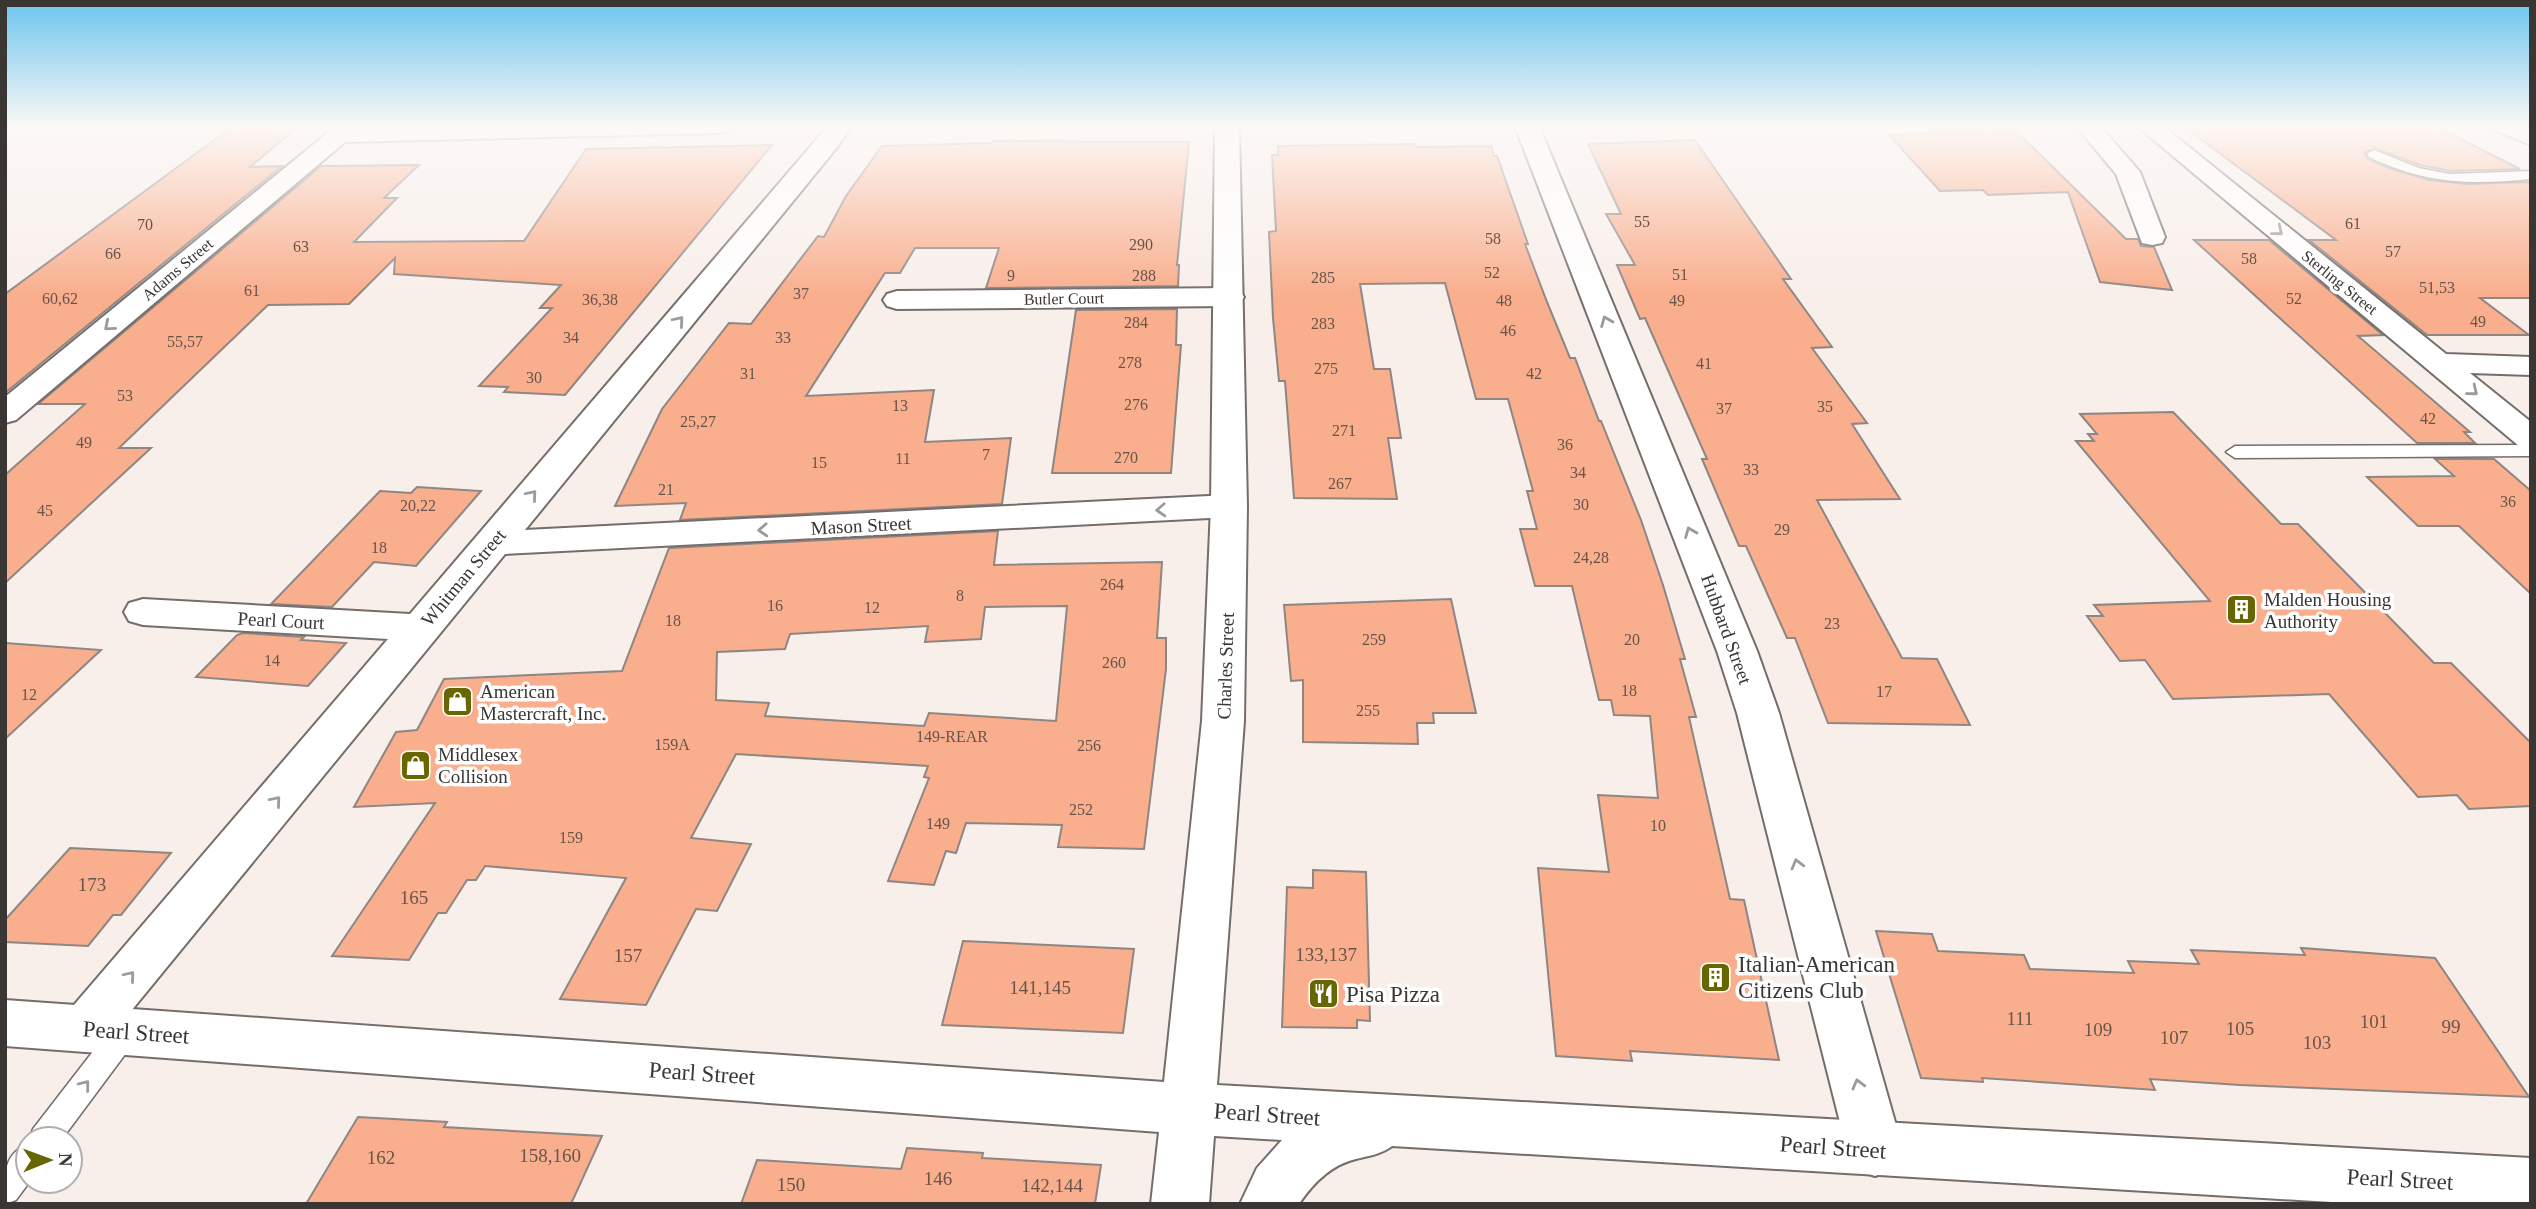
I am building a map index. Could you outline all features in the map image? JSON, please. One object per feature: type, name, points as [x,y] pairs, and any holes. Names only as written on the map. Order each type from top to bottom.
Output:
[{"type":"street","name":"Adams Street","points":[[5,413],[281,182]]},
{"type":"street","name":"Whitman Street","points":[[107,1029],[419,628],[796,182]]},
{"type":"street","name":"Charles Street","points":[[1180,1204],[1223,721],[1229,506],[1228,182]]},
{"type":"street","name":"Hubbard Street","points":[[1550,182],[1716,595],[1758,713],[1875,1150]]},
{"type":"street","points":[[2133,182],[2152,237]]},
{"type":"street","name":"Sterling Street","points":[[2218,182],[2531,439]]},
{"type":"street","name":"Butler Court","points":[[897,300],[1230,297]]},
{"type":"street","points":[[2438,363],[2531,366]]},
{"type":"street","name":"Mason Street","points":[[492,543],[1229,506]]},
{"type":"street","name":"Pearl Court","points":[[143,612],[419,628]]},
{"type":"street","name":"Pearl Street","points":[[5,1023],[1188,1109],[2531,1186]]},
{"type":"street","points":[[1269,1204],[1277,1185],[1293,1164],[1320,1145],[1367,1130],[1432,1124]]},
{"type":"lane","points":[[2235,452],[2531,450]]},
{"type":"lane","points":[[52,1125],[107,1029]]},
{"type":"building","points":[[157,182],[262,182],[5,393],[5,294]]},
{"type":"building","points":[[301,182],[401,182],[384,198],[397,198],[354,242],[524,241],[563,182],[741,182],[565,395],[504,392],[508,387],[479,386],[552,308],[540,308],[561,285],[394,274],[395,258],[349,304],[268,305],[119,448],[151,448],[5,583],[5,475],[85,404],[38,404]]},
{"type":"building","points":[[856,182],[1185,182],[1177,265],[1178,286],[986,288],[999,248],[915,248],[900,273],[885,273],[806,396],[934,390],[925,442],[1011,438],[1002,504],[680,520],[686,503],[615,506],[662,409],[729,323],[751,324],[818,236],[824,237]]},
{"type":"building","points":[[1273,182],[1506,182],[1528,244],[1525,244],[1547,302],[1570,358],[1575,358],[1601,421],[1641,520],[1663,585],[1685,659],[1680,659],[1696,717],[1689,717],[1730,899],[1744,900],[1779,1060],[1630,1051],[1632,1061],[1556,1056],[1538,868],[1609,872],[1598,795],[1658,798],[1650,716],[1614,715],[1611,700],[1599,700],[1572,586],[1535,586],[1520,529],[1537,529],[1527,491],[1533,491],[1508,399],[1476,399],[1445,283],[1360,284],[1374,369],[1390,369],[1401,438],[1388,438],[1397,499],[1294,498],[1285,381],[1279,381],[1273,318],[1269,232],[1276,231]]},
{"type":"building","points":[[1606,182],[1724,182],[1791,279],[1783,279],[1832,347],[1812,348],[1867,423],[1852,424],[1900,499],[1817,500],[1902,658],[1937,659],[1970,725],[1828,723],[1795,638],[1787,638],[1746,546],[1739,546],[1702,459],[1707,459],[1645,318],[1640,319],[1617,265],[1635,265],[1606,214],[1621,214]]},
{"type":"building","points":[[1932,182],[2068,182],[2126,239],[2138,239],[2141,246],[2154,247],[2172,290],[2100,282],[2068,192],[1988,195],[1983,190],[1940,191]]},
{"type":"building","points":[[2259,182],[2531,182],[2531,298],[2480,298],[2529,335],[2427,335],[2309,240],[2336,240]]},
{"type":"building","points":[[2194,240],[2269,240],[2383,335],[2358,336],[2470,432],[2464,432],[2475,443],[2417,443]]},
{"type":"building","points":[[1177,309],[1176,345],[1181,345],[1171,473],[1052,473],[1076,310]]},
{"type":"building","name":"Malden Housing Authority","points":[[2173,412],[2281,524],[2298,524],[2434,663],[2451,663],[2531,743],[2531,806],[2469,809],[2457,795],[2418,797],[2329,694],[2173,699],[2145,660],[2120,661],[2087,616],[2103,616],[2094,605],[2210,601],[2076,441],[2094,441],[2088,434],[2097,434],[2080,414]]},
{"type":"building","points":[[2435,459],[2494,459],[2531,491],[2531,594],[2459,526],[2418,526],[2367,477],[2454,476]]},
{"type":"building","points":[[417,487],[481,491],[416,566],[374,562],[332,607],[271,604],[380,491],[411,493]]},
{"type":"building","points":[[998,531],[994,565],[1162,562],[1157,638],[1166,638],[1166,669],[1144,849],[1058,847],[1062,825],[966,823],[956,853],[946,851],[934,885],[888,881],[929,778],[924,777],[928,766],[736,754],[691,838],[751,844],[717,911],[696,909],[646,1005],[560,999],[626,878],[485,866],[476,880],[467,880],[446,913],[438,913],[409,960],[332,956],[435,803],[354,807],[396,732],[417,730],[444,679],[622,671],[669,548]],"holes":[[[1067,606],[1056,721],[929,713],[924,726],[765,716],[769,703],[716,700],[717,652],[785,649],[790,634],[928,626],[925,642],[981,639],[985,607]]]},
{"type":"building","points":[[1451,599],[1476,713],[1433,713],[1434,723],[1417,723],[1418,744],[1303,742],[1303,680],[1291,681],[1284,605]]},
{"type":"building","points":[[243,633],[346,643],[308,686],[196,677],[237,635]]},
{"type":"building","points":[[5,643],[101,650],[5,739]]},
{"type":"building","points":[[70,848],[171,853],[121,915],[113,915],[88,946],[5,942],[5,920]]},
{"type":"building","points":[[1313,870],[1366,872],[1370,1021],[1357,1020],[1357,1028],[1282,1027],[1287,887],[1313,888]]},
{"type":"building","points":[[1876,931],[1932,934],[1938,951],[2024,955],[2030,969],[2134,973],[2128,961],[2199,964],[2191,950],[2305,955],[2301,948],[2435,958],[2529,1097],[2150,1079],[2155,1090],[1982,1078],[1983,1082],[1921,1078]]},
{"type":"building","points":[[963,941],[1134,949],[1123,1033],[942,1025]]},
{"type":"building","points":[[358,1117],[447,1122],[444,1127],[602,1136],[571,1204],[306,1204]]},
{"type":"building","points":[[907,1148],[983,1153],[982,1158],[1101,1165],[1095,1204],[741,1204],[757,1160],[901,1169]]},
{"type":"place","name":"Malden Housing Authority","points":[[2241,610]]},
{"type":"place","name":"American Mastercraft, Inc.","points":[[457,702]]},
{"type":"place","name":"Middlesex Collision","points":[[415,765]]},
{"type":"place","name":"Italian-American Citizens Club","points":[[1715,977]]},
{"type":"place","name":"Pisa Pizza","points":[[1323,994]]}]
